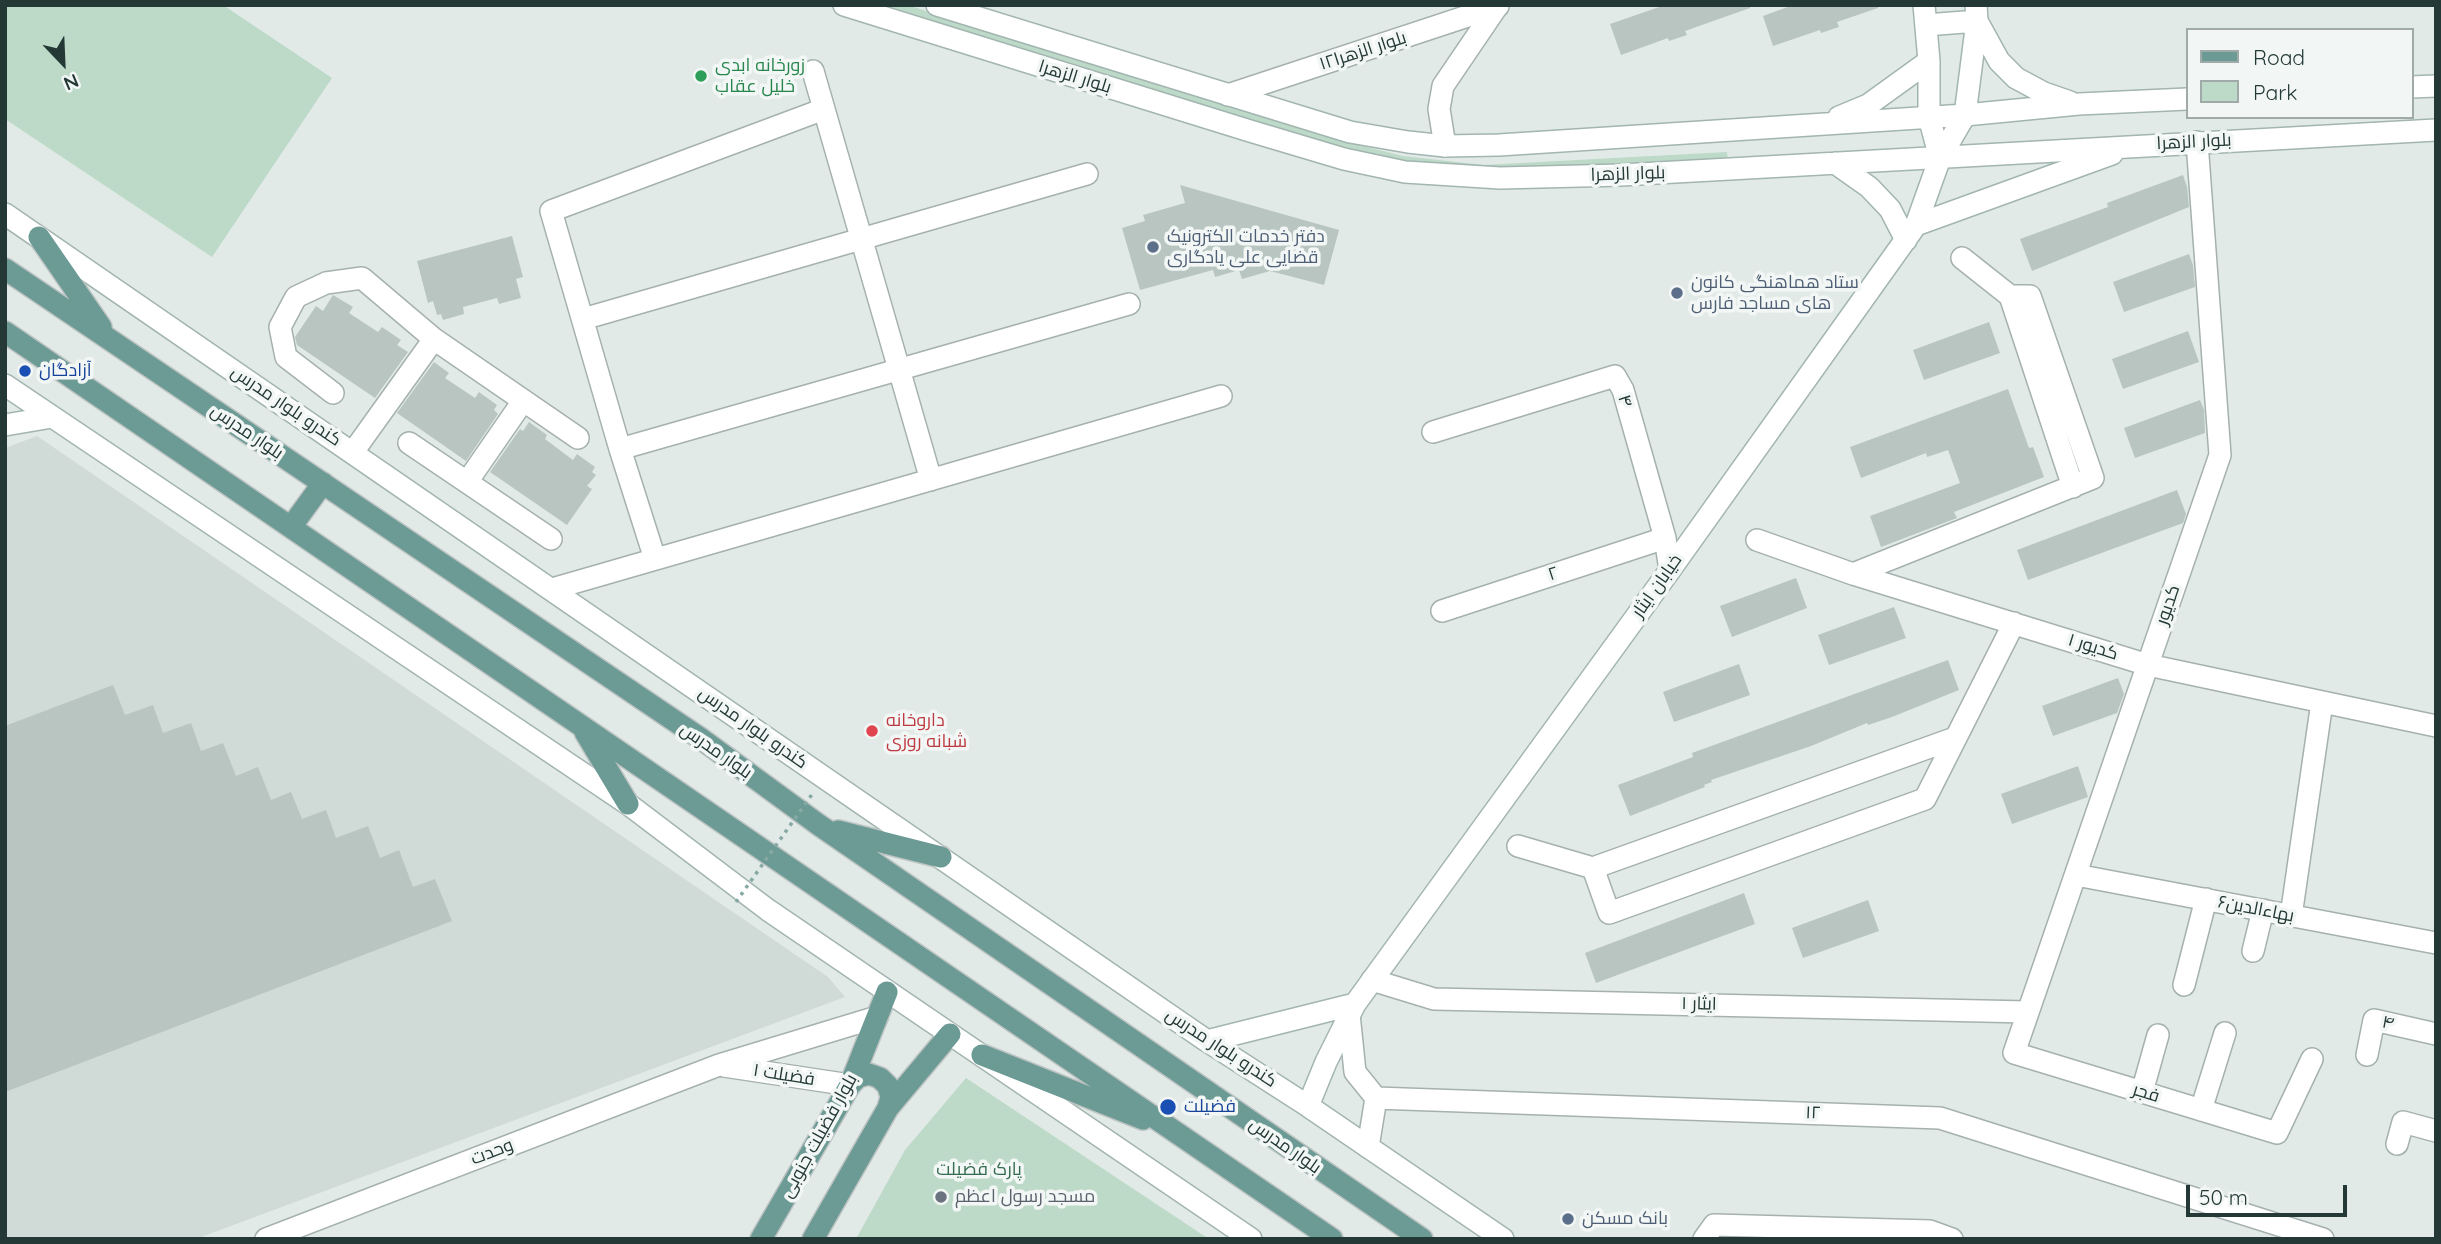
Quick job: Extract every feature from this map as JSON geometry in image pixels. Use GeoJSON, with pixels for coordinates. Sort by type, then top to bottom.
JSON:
{"type":"FeatureCollection","features":[{"type":"Feature","properties":{"kind":"main road"},"geometry":{"type":"LineString","coordinates":[[39,237],[108,338]]}},
{"type":"Feature","properties":{"kind":"main road","name":"بلوار مدرس"},"geometry":{"type":"LineString","coordinates":[[5,269],[700,738],[823,827],[1422,1239]]}},
{"type":"Feature","properties":{"kind":"main road"},"geometry":{"type":"LineString","coordinates":[[5,332],[1332,1239]]}},
{"type":"Feature","properties":{"kind":"main road"},"geometry":{"type":"LineString","coordinates":[[291,527],[323,483]]}},
{"type":"Feature","properties":{"kind":"main road"},"geometry":{"type":"LineString","coordinates":[[583,727],[628,804]]}},
{"type":"Feature","properties":{"kind":"main road"},"geometry":{"type":"LineString","coordinates":[[823,827],[941,857]]}},
{"type":"Feature","properties":{"kind":"main road","name":"بلوار فضیلت جنوبی"},"geometry":{"type":"LineString","coordinates":[[761,1239],[850,1085],[887,992]]}},
{"type":"Feature","properties":{"kind":"main road"},"geometry":{"type":"LineString","coordinates":[[813,1239],[888,1108],[950,1034]]}},
{"type":"Feature","properties":{"kind":"main road"},"geometry":{"type":"LineString","coordinates":[[982,1055],[1177,1133]]}},
{"type":"Feature","properties":{"kind":"main road"},"geometry":{"type":"LineString","coordinates":[[850,1085],[858,1077],[869,1074],[880,1077],[888,1086],[891,1097],[888,1108]]}},
{"type":"Feature","properties":{"kind":"street","name":"بلوار الزهرا"},"geometry":{"type":"LineString","coordinates":[[844,5],[1344,159],[1405,172],[1500,178],[1621,175],[2197,142],[2380,125],[2436,130]]}},
{"type":"Feature","properties":{"kind":"street","name":"بلوار الزهرا"},"geometry":{"type":"LineString","coordinates":[[937,5],[1350,132],[1445,146],[1499,145],[1965,116],[2079,104],[2186,99]]}},
{"type":"Feature","properties":{"kind":"street"},"geometry":{"type":"LineString","coordinates":[[1445,146],[1439,109],[1443,86],[1498,6]]}},
{"type":"Feature","properties":{"kind":"street","name":"بلوار الزهرا۱۲"},"geometry":{"type":"LineString","coordinates":[[1228,95],[1498,6]]}},
{"type":"Feature","properties":{"kind":"street"},"geometry":{"type":"LineString","coordinates":[[1940,158],[1929,117],[1925,15],[1976,13]]}},
{"type":"Feature","properties":{"kind":"street"},"geometry":{"type":"LineString","coordinates":[[1976,13],[1999,61],[2016,78],[2044,93],[2079,104]]}},
{"type":"Feature","properties":{"kind":"street"},"geometry":{"type":"LineString","coordinates":[[1965,116],[1976,13]]}},
{"type":"Feature","properties":{"kind":"street"},"geometry":{"type":"LineString","coordinates":[[1822,124],[1868,105],[1928,61]]}},
{"type":"Feature","properties":{"kind":"street"},"geometry":{"type":"LineString","coordinates":[[813,71],[931,480]]}},
{"type":"Feature","properties":{"kind":"street"},"geometry":{"type":"LineString","coordinates":[[2413,87],[2436,86]]}},
{"type":"Feature","properties":{"kind":"street"},"geometry":{"type":"LineString","coordinates":[[655,559],[551,211],[824,109]]}},
{"type":"Feature","properties":{"kind":"street","name":"خیابان ایثار"},"geometry":{"type":"LineString","coordinates":[[1308,1106],[1352,1009],[1372,980],[1911,232],[1940,158],[1965,116]]}},
{"type":"Feature","properties":{"kind":"street","name":"کدیور"},"geometry":{"type":"LineString","coordinates":[[2014,1053],[2220,455],[2197,142]]}},
{"type":"Feature","properties":{"kind":"street"},"geometry":{"type":"LineString","coordinates":[[1835,163],[1870,187],[1911,232],[2136,146]]}},
{"type":"Feature","properties":{"kind":"street"},"geometry":{"type":"LineString","coordinates":[[583,319],[1087,174]]}},
{"type":"Feature","properties":{"kind":"street","name":"کندرو بلوار مدرس"},"geometry":{"type":"LineString","coordinates":[[5,214],[1207,1041],[1308,1106],[1503,1239]]}},
{"type":"Feature","properties":{"kind":"street"},"geometry":{"type":"LineString","coordinates":[[1853,573],[2073,487],[2010,296],[1962,258]]}},
{"type":"Feature","properties":{"kind":"street"},"geometry":{"type":"LineString","coordinates":[[333,393],[286,357],[280,327],[296,297],[326,283],[362,278],[434,339],[578,438]]}},
{"type":"Feature","properties":{"kind":"street"},"geometry":{"type":"LineString","coordinates":[[620,449],[1129,304]]}},
{"type":"Feature","properties":{"kind":"street"},"geometry":{"type":"LineString","coordinates":[[353,452],[434,339]]}},
{"type":"Feature","properties":{"kind":"street","name":"۴"},"geometry":{"type":"LineString","coordinates":[[1433,432],[1615,376],[1623,390],[1665,538],[1670,570]]}},
{"type":"Feature","properties":{"kind":"street"},"geometry":{"type":"LineString","coordinates":[[5,385],[628,804],[768,910],[1251,1239]]}},
{"type":"Feature","properties":{"kind":"street"},"geometry":{"type":"LineString","coordinates":[[552,589],[1221,396]]}},
{"type":"Feature","properties":{"kind":"street"},"geometry":{"type":"LineString","coordinates":[[467,482],[523,401]]}},
{"type":"Feature","properties":{"kind":"street"},"geometry":{"type":"LineString","coordinates":[[5,425],[52,417]]}},
{"type":"Feature","properties":{"kind":"street"},"geometry":{"type":"LineString","coordinates":[[410,443],[551,539]]}},
{"type":"Feature","properties":{"kind":"street","name":"۲"},"geometry":{"type":"LineString","coordinates":[[1442,611],[1665,538]]}},
{"type":"Feature","properties":{"kind":"street","name":"کدیور ۱"},"geometry":{"type":"LineString","coordinates":[[1757,540],[1853,573],[2148,665],[2436,726]]}},
{"type":"Feature","properties":{"kind":"street"},"geometry":{"type":"LineString","coordinates":[[1593,869],[1609,913],[1924,799],[2014,623]]}},
{"type":"Feature","properties":{"kind":"street"},"geometry":{"type":"LineString","coordinates":[[2291,916],[2322,702]]}},
{"type":"Feature","properties":{"kind":"street"},"geometry":{"type":"LineString","coordinates":[[1518,846],[1593,869],[1955,738]]}},
{"type":"Feature","properties":{"kind":"street","name":"۶بهاءالدين"},"geometry":{"type":"LineString","coordinates":[[2076,875],[2436,943]]}},
{"type":"Feature","properties":{"kind":"street"},"geometry":{"type":"LineString","coordinates":[[2184,985],[2206,899]]}},
{"type":"Feature","properties":{"kind":"street"},"geometry":{"type":"LineString","coordinates":[[2253,951],[2263,910]]}},
{"type":"Feature","properties":{"kind":"street","name":"ایثار ۱"},"geometry":{"type":"LineString","coordinates":[[1372,980],[1434,999],[2028,1012]]}},
{"type":"Feature","properties":{"kind":"street"},"geometry":{"type":"LineString","coordinates":[[1207,1041],[1352,1009],[1355,1072],[1376,1098],[1368,1147]]}},
{"type":"Feature","properties":{"kind":"street","name":"وحدت"},"geometry":{"type":"LineString","coordinates":[[266,1239],[719,1065],[877,1017]]}},
{"type":"Feature","properties":{"kind":"street","name":"۴"},"geometry":{"type":"LineString","coordinates":[[2367,1055],[2374,1020],[2436,1034]]}},
{"type":"Feature","properties":{"kind":"street"},"geometry":{"type":"LineString","coordinates":[[2201,1110],[2225,1032]]}},
{"type":"Feature","properties":{"kind":"street"},"geometry":{"type":"LineString","coordinates":[[2142,1092],[2158,1035]]}},
{"type":"Feature","properties":{"kind":"street","name":"فجر"},"geometry":{"type":"LineString","coordinates":[[2014,1053],[2277,1133],[2312,1059]]}},
{"type":"Feature","properties":{"kind":"street","name":"فضیلت ۱"},"geometry":{"type":"LineString","coordinates":[[719,1065],[850,1085]]}},
{"type":"Feature","properties":{"kind":"street","name":"۱۲"},"geometry":{"type":"LineString","coordinates":[[1376,1098],[1940,1118],[2323,1239]]}},
{"type":"Feature","properties":{"kind":"street"},"geometry":{"type":"LineString","coordinates":[[2397,1144],[2403,1122],[2436,1132]]}},
{"type":"Feature","properties":{"kind":"street"},"geometry":{"type":"LineString","coordinates":[[1704,1239],[1714,1225],[1930,1231],[1952,1239]]}},
{"type":"Feature","properties":{"kind":"path"},"geometry":{"type":"LineString","coordinates":[[736,902],[813,793]]}},
{"type":"Feature","properties":{"kind":"shaded area"},"geometry":{"type":"Polygon","coordinates":[[[37,436],[828,977],[845,997],[196,1239],[5,1239],[5,448],[37,436]]]}},
{"type":"Feature","properties":{"kind":"green space"},"geometry":{"type":"Polygon","coordinates":[[[5,5],[223,5],[332,78],[212,257],[5,119],[5,5]]]}},
{"type":"Feature","properties":{"kind":"green space"},"geometry":{"type":"Polygon","coordinates":[[[864,5],[907,5],[1240,106],[1339,140],[1403,156],[1483,165],[1727,152],[1728,160],[1487,172],[1416,167],[1283,134],[864,5]]]}},
{"type":"Feature","properties":{"kind":"green space","name":"پارک فضیلت"},"geometry":{"type":"Polygon","coordinates":[[[966,1078],[1209,1239],[856,1239],[905,1150],[966,1078]]]}},
{"type":"Feature","properties":{"kind":"building"},"geometry":{"type":"Polygon","coordinates":[[[1665,5],[1750,5],[1750,8],[1685,31],[1687,35],[1669,41],[1668,38],[1621,55],[1610,24],[1665,5]]]}},
{"type":"Feature","properties":{"kind":"building"},"geometry":{"type":"Polygon","coordinates":[[[1793,5],[1878,5],[1878,8],[1837,22],[1839,27],[1821,33],[1820,30],[1773,46],[1763,16],[1793,5]]]}},
{"type":"Feature","properties":{"kind":"building"},"geometry":{"type":"Polygon","coordinates":[[[2183,175],[2189,207],[2032,271],[2020,239],[2108,207],[2107,203],[2183,175]]]}},
{"type":"Feature","properties":{"kind":"building"},"geometry":{"type":"Polygon","coordinates":[[[1180,185],[1339,230],[1324,285],[1270,271],[1242,279],[1239,270],[1215,277],[1213,270],[1140,290],[1122,228],[1145,221],[1143,215],[1185,203],[1180,185]]]}},
{"type":"Feature","properties":{"kind":"building"},"geometry":{"type":"Polygon","coordinates":[[[512,236],[523,277],[516,279],[521,298],[499,304],[497,298],[463,307],[464,314],[443,320],[441,314],[437,315],[433,301],[428,303],[417,261],[512,236]]]}},
{"type":"Feature","properties":{"kind":"building"},"geometry":{"type":"Polygon","coordinates":[[[2189,254],[2195,287],[2124,312],[2113,282],[2189,254]]]}},
{"type":"Feature","properties":{"kind":"building"},"geometry":{"type":"Polygon","coordinates":[[[333,295],[353,307],[349,313],[378,332],[382,327],[401,340],[397,345],[408,352],[375,398],[297,345],[295,337],[316,306],[323,311],[333,295]]]}},
{"type":"Feature","properties":{"kind":"building"},"geometry":{"type":"Polygon","coordinates":[[[1989,322],[2000,353],[1924,380],[1913,350],[1989,322]]]}},
{"type":"Feature","properties":{"kind":"building"},"geometry":{"type":"Polygon","coordinates":[[[2188,331],[2199,362],[2123,389],[2112,359],[2188,331]]]}},
{"type":"Feature","properties":{"kind":"building"},"geometry":{"type":"Polygon","coordinates":[[[434,362],[449,373],[445,378],[475,398],[479,392],[497,405],[494,410],[498,414],[466,461],[397,413],[434,362]]]}},
{"type":"Feature","properties":{"kind":"building"},"geometry":{"type":"Polygon","coordinates":[[[2008,389],[2029,448],[2033,447],[2044,477],[1954,512],[1957,518],[1881,547],[1870,516],[1960,483],[1948,450],[1927,457],[1926,453],[1861,478],[1850,447],[2008,389]]]}},
{"type":"Feature","properties":{"kind":"building"},"geometry":{"type":"Polygon","coordinates":[[[2200,400],[2204,410],[2205,433],[2135,458],[2124,428],[2200,400]]]}},
{"type":"Feature","properties":{"kind":"building"},"geometry":{"type":"Polygon","coordinates":[[[529,422],[547,435],[545,439],[573,460],[577,454],[595,467],[592,472],[596,475],[587,486],[592,489],[567,525],[490,472],[520,429],[523,431],[529,422]]]}},
{"type":"Feature","properties":{"kind":"building"},"geometry":{"type":"Polygon","coordinates":[[[2177,490],[2186,514],[2183,523],[2028,580],[2017,550],[2177,490]]]}},
{"type":"Feature","properties":{"kind":"building"},"geometry":{"type":"Polygon","coordinates":[[[1796,578],[1807,608],[1732,637],[1720,606],[1796,578]]]}},
{"type":"Feature","properties":{"kind":"building"},"geometry":{"type":"Polygon","coordinates":[[[1894,607],[1906,638],[1829,665],[1818,635],[1894,607]]]}},
{"type":"Feature","properties":{"kind":"building"},"geometry":{"type":"Polygon","coordinates":[[[1948,660],[1959,690],[1892,717],[1868,725],[1867,723],[1811,746],[1711,780],[1705,787],[1630,816],[1618,785],[1693,757],[1692,753],[1948,660]]]}},
{"type":"Feature","properties":{"kind":"building"},"geometry":{"type":"Polygon","coordinates":[[[1739,664],[1750,695],[1674,722],[1663,692],[1739,664]]]}},
{"type":"Feature","properties":{"kind":"building"},"geometry":{"type":"Polygon","coordinates":[[[2118,678],[2124,694],[2117,713],[2053,736],[2042,706],[2118,678]]]}},
{"type":"Feature","properties":{"kind":"building"},"geometry":{"type":"Polygon","coordinates":[[[113,685],[125,715],[153,705],[163,733],[191,723],[201,751],[223,743],[236,776],[258,767],[271,800],[291,792],[302,819],[326,810],[336,838],[368,826],[380,858],[399,850],[413,887],[435,879],[452,921],[5,1092],[5,726],[113,685]]]}},
{"type":"Feature","properties":{"kind":"building"},"geometry":{"type":"Polygon","coordinates":[[[2078,766],[2088,797],[2012,824],[2001,794],[2078,766]]]}},
{"type":"Feature","properties":{"kind":"building"},"geometry":{"type":"Polygon","coordinates":[[[1744,893],[1755,924],[1596,983],[1585,953],[1744,893]]]}},
{"type":"Feature","properties":{"kind":"building"},"geometry":{"type":"Polygon","coordinates":[[[1868,900],[1879,931],[1803,958],[1792,928],[1868,900]]]}},
{"type":"Feature","properties":{"kind":"place","name":"زورخانه ابدی خلیل عقاب"},"geometry":{"type":"Point","coordinates":[701,76]}},
{"type":"Feature","properties":{"kind":"place","name":"دفتر خدمات الکترونیک قضایی علی یادگاری"},"geometry":{"type":"Point","coordinates":[1153,247]}},
{"type":"Feature","properties":{"kind":"place","name":"ستاد هماهنگی کانون های مساجد فارس"},"geometry":{"type":"Point","coordinates":[1677,293]}},
{"type":"Feature","properties":{"kind":"place","name":"آزادگان"},"geometry":{"type":"Point","coordinates":[25,371]}},
{"type":"Feature","properties":{"kind":"place","name":"داروخانه شبانه روزی"},"geometry":{"type":"Point","coordinates":[872,731]}},
{"type":"Feature","properties":{"kind":"place","name":"فضیلت"},"geometry":{"type":"Point","coordinates":[1168,1107]}},
{"type":"Feature","properties":{"kind":"place","name":"مسجد رسول اعظم"},"geometry":{"type":"Point","coordinates":[941,1197]}},
{"type":"Feature","properties":{"kind":"place","name":"بانک مسکن"},"geometry":{"type":"Point","coordinates":[1568,1219]}}]}
